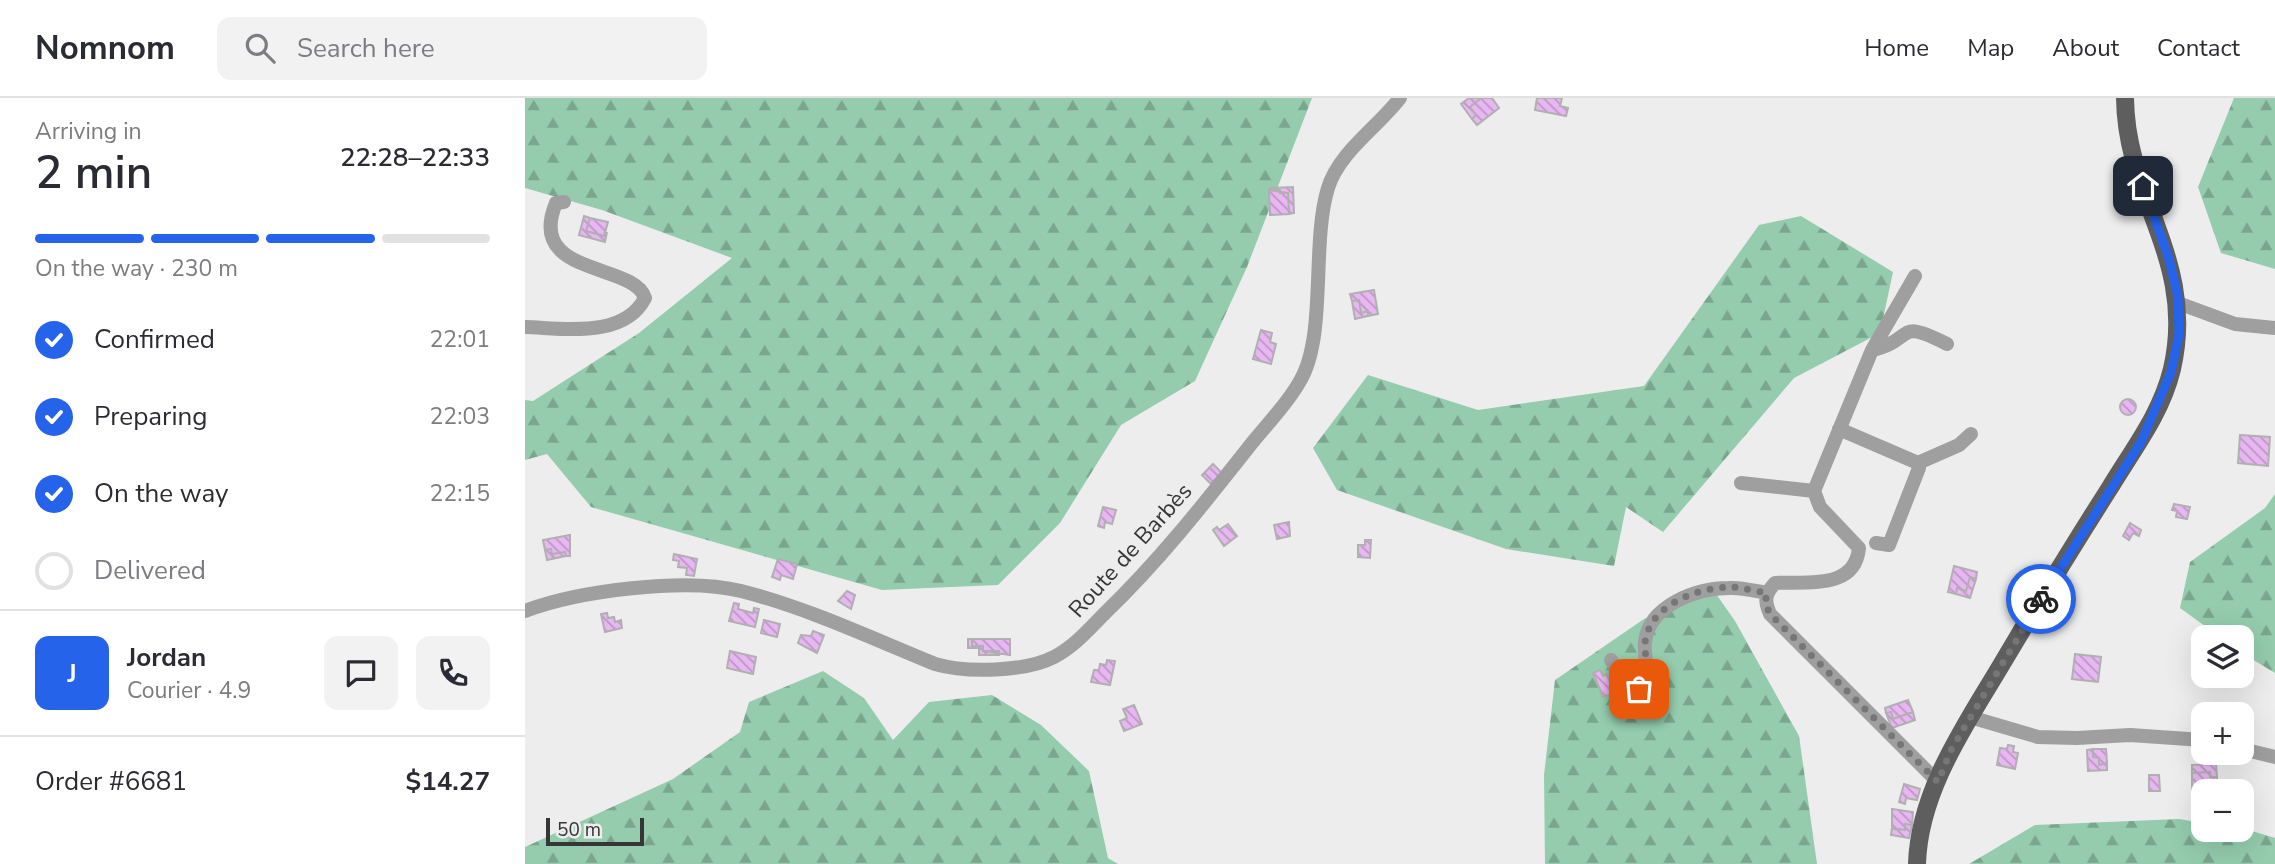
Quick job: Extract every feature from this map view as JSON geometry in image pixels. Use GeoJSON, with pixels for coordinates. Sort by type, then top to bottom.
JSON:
{"type":"FeatureCollection","features":[{"type":"Feature","properties":{"kind":"main road"},"geometry":{"type":"LineString","coordinates":[[1917,864],[1926,811],[1970,718],[2153,418],[2171,372],[2179,334],[2178,303],[2169,259],[2136,169],[2125,129],[2125,98]]}},
{"type":"Feature","properties":{"kind":"street","name":"Route de Barbès"},"geometry":{"type":"LineString","coordinates":[[525,611],[542,604],[623,590],[710,587],[738,590],[799,608],[958,671],[976,672],[1052,658],[1078,640],[1128,591],[1185,526],[1301,380],[1311,343],[1320,225],[1328,187],[1340,163],[1400,98]]}},
{"type":"Feature","properties":{"kind":"street"},"geometry":{"type":"LineString","coordinates":[[525,327],[604,326],[624,319],[640,308],[645,298],[643,289],[633,282],[566,264],[547,251],[541,235],[543,218],[557,203],[564,202]]}},
{"type":"Feature","properties":{"kind":"street"},"geometry":{"type":"LineString","coordinates":[[1915,276],[1872,350],[1814,491],[1820,507],[1859,548],[1858,559],[1852,571],[1842,579],[1775,583],[1767,593],[1765,603],[1770,614],[1938,782]]}},
{"type":"Feature","properties":{"kind":"street"},"geometry":{"type":"LineString","coordinates":[[2178,303],[2235,324],[2275,328]]}},
{"type":"Feature","properties":{"kind":"street"},"geometry":{"type":"LineString","coordinates":[[1872,350],[1890,346],[1906,330],[1914,329],[1947,344]]}},
{"type":"Feature","properties":{"kind":"street"},"geometry":{"type":"LineString","coordinates":[[1839,429],[1918,463],[1959,445],[1971,434]]}},
{"type":"Feature","properties":{"kind":"street"},"geometry":{"type":"LineString","coordinates":[[1876,543],[1889,545],[1919,468],[1918,463]]}},
{"type":"Feature","properties":{"kind":"street"},"geometry":{"type":"LineString","coordinates":[[1741,483],[1814,491]]}},
{"type":"Feature","properties":{"kind":"street"},"geometry":{"type":"LineString","coordinates":[[1611,660],[1631,689],[1639,689],[1647,677],[1645,640],[1655,619],[1676,600],[1731,587],[1767,593]]}},
{"type":"Feature","properties":{"kind":"street"},"geometry":{"type":"LineString","coordinates":[[1970,718],[2038,737],[2130,735],[2191,739]]}},
{"type":"Feature","properties":{"kind":"street"},"geometry":{"type":"LineString","coordinates":[[2254,752],[2275,757]]}},
{"type":"Feature","properties":{"kind":"green space"},"geometry":{"type":"Polygon","coordinates":[[[525,98],[1312,98],[1247,267],[1195,381],[1121,425],[1060,523],[998,585],[882,590],[591,507],[547,454],[525,460],[525,400],[533,401],[639,333],[732,258],[602,210],[525,188],[525,98]]]}},
{"type":"Feature","properties":{"kind":"green space"},"geometry":{"type":"Polygon","coordinates":[[[2234,98],[2275,98],[2275,269],[2221,253],[2198,187],[2234,98]]]}},
{"type":"Feature","properties":{"kind":"green space"},"geometry":{"type":"Polygon","coordinates":[[[1801,216],[1893,272],[1880,333],[1794,378],[1663,532],[1626,507],[1614,566],[1506,549],[1337,490],[1313,448],[1368,375],[1478,410],[1644,386],[1759,225],[1801,216]]]}},
{"type":"Feature","properties":{"kind":"green space"},"geometry":{"type":"Polygon","coordinates":[[[2275,494],[2275,673],[2254,660],[2254,625],[2203,625],[2180,608],[2190,562],[2265,508],[2275,494]]]}},
{"type":"Feature","properties":{"kind":"green space"},"geometry":{"type":"Polygon","coordinates":[[[1714,591],[1735,621],[1799,736],[1817,864],[1545,864],[1544,775],[1555,680],[1644,619],[1714,591]]]}},
{"type":"Feature","properties":{"kind":"green space"},"geometry":{"type":"Polygon","coordinates":[[[823,671],[864,698],[893,740],[929,702],[992,695],[1041,725],[1089,771],[1108,858],[1118,864],[525,864],[525,847],[673,779],[740,732],[749,702],[823,671]]]}},
{"type":"Feature","properties":{"kind":"green space"},"geometry":{"type":"Polygon","coordinates":[[[2179,819],[2191,821],[2191,842],[2254,842],[2254,832],[2275,838],[2275,864],[1969,864],[2035,825],[2179,819]]]}},
{"type":"Feature","properties":{"kind":"building"},"geometry":{"type":"Polygon","coordinates":[[[1469,98],[1481,98],[1470,107],[1476,115],[1472,119],[1461,104],[1469,98]]]}},
{"type":"Feature","properties":{"kind":"building"},"geometry":{"type":"Polygon","coordinates":[[[1481,98],[1492,98],[1499,108],[1477,125],[1472,119],[1476,115],[1470,107],[1481,98]]]}},
{"type":"Feature","properties":{"kind":"building"},"geometry":{"type":"Polygon","coordinates":[[[1537,98],[1562,98],[1560,106],[1568,108],[1566,116],[1535,110],[1537,98]]]}},
{"type":"Feature","properties":{"kind":"building"},"geometry":{"type":"Polygon","coordinates":[[[1293,187],[1294,213],[1289,214],[1288,193],[1269,188],[1293,187]]]}},
{"type":"Feature","properties":{"kind":"building"},"geometry":{"type":"Polygon","coordinates":[[[1269,190],[1288,193],[1289,214],[1270,215],[1269,190]]]}},
{"type":"Feature","properties":{"kind":"building"},"geometry":{"type":"Polygon","coordinates":[[[584,216],[590,218],[586,231],[604,236],[607,232],[605,242],[579,235],[584,216]]]}},
{"type":"Feature","properties":{"kind":"building"},"geometry":{"type":"Polygon","coordinates":[[[590,218],[608,222],[604,236],[586,231],[590,218]]]}},
{"type":"Feature","properties":{"kind":"building"},"geometry":{"type":"Polygon","coordinates":[[[1374,290],[1378,314],[1368,316],[1368,311],[1361,313],[1359,300],[1352,301],[1350,294],[1374,290]]]}},
{"type":"Feature","properties":{"kind":"building"},"geometry":{"type":"Polygon","coordinates":[[[1359,300],[1361,313],[1368,311],[1368,316],[1355,319],[1352,301],[1359,300]]]}},
{"type":"Feature","properties":{"kind":"building"},"geometry":{"type":"Polygon","coordinates":[[[1261,330],[1272,333],[1270,342],[1276,344],[1271,364],[1253,359],[1261,330]]]}},
{"type":"Feature","properties":{"kind":"building"},"geometry":{"type":"Polygon","coordinates":[[[2128,399],[2134,401],[2134,413],[2128,415],[2122,413],[2120,407],[2122,401],[2128,399]]]}},
{"type":"Feature","properties":{"kind":"building"},"geometry":{"type":"Polygon","coordinates":[[[2240,435],[2270,437],[2268,466],[2238,463],[2240,435]]]}},
{"type":"Feature","properties":{"kind":"building"},"geometry":{"type":"Polygon","coordinates":[[[1213,464],[1222,473],[1211,484],[1202,475],[1213,464]]]}},
{"type":"Feature","properties":{"kind":"building"},"geometry":{"type":"Polygon","coordinates":[[[2174,504],[2190,507],[2187,519],[2176,517],[2177,511],[2172,510],[2174,504]]]}},
{"type":"Feature","properties":{"kind":"building"},"geometry":{"type":"Polygon","coordinates":[[[1103,507],[1116,510],[1112,524],[1105,522],[1104,528],[1098,526],[1103,507]]]}},
{"type":"Feature","properties":{"kind":"building"},"geometry":{"type":"Polygon","coordinates":[[[1289,522],[1290,536],[1277,539],[1274,525],[1289,522]]]}},
{"type":"Feature","properties":{"kind":"building"},"geometry":{"type":"Polygon","coordinates":[[[2130,523],[2141,530],[2139,536],[2133,533],[2129,540],[2123,536],[2130,523]]]}},
{"type":"Feature","properties":{"kind":"building"},"geometry":{"type":"Polygon","coordinates":[[[1228,524],[1237,536],[1224,546],[1213,530],[1217,527],[1219,530],[1228,524]]]}},
{"type":"Feature","properties":{"kind":"building"},"geometry":{"type":"Polygon","coordinates":[[[570,535],[570,556],[566,556],[565,552],[552,554],[551,549],[545,550],[543,540],[570,535]]]}},
{"type":"Feature","properties":{"kind":"building"},"geometry":{"type":"Polygon","coordinates":[[[1365,540],[1371,540],[1370,558],[1358,557],[1358,545],[1365,545],[1365,540]]]}},
{"type":"Feature","properties":{"kind":"building"},"geometry":{"type":"Polygon","coordinates":[[[551,549],[552,554],[565,552],[566,556],[547,560],[545,550],[551,549]]]}},
{"type":"Feature","properties":{"kind":"building"},"geometry":{"type":"Polygon","coordinates":[[[674,554],[697,559],[694,576],[686,575],[687,568],[678,567],[679,561],[673,560],[674,554]]]}},
{"type":"Feature","properties":{"kind":"building"},"geometry":{"type":"Polygon","coordinates":[[[778,559],[797,564],[793,579],[781,575],[780,580],[772,577],[778,559]]]}},
{"type":"Feature","properties":{"kind":"building"},"geometry":{"type":"Polygon","coordinates":[[[1954,566],[1977,572],[1976,579],[1970,577],[1966,591],[1957,588],[1956,594],[1948,592],[1954,566]]]}},
{"type":"Feature","properties":{"kind":"building"},"geometry":{"type":"Polygon","coordinates":[[[1970,577],[1976,579],[1970,598],[1956,594],[1957,588],[1966,591],[1970,577]]]}},
{"type":"Feature","properties":{"kind":"building"},"geometry":{"type":"Polygon","coordinates":[[[847,591],[855,595],[851,609],[838,601],[847,591]]]}},
{"type":"Feature","properties":{"kind":"building"},"geometry":{"type":"Polygon","coordinates":[[[734,603],[739,604],[738,609],[753,613],[754,608],[759,609],[755,627],[729,621],[734,603]]]}},
{"type":"Feature","properties":{"kind":"building"},"geometry":{"type":"Polygon","coordinates":[[[607,613],[608,618],[614,617],[615,622],[621,620],[622,628],[605,632],[601,614],[607,613]]]}},
{"type":"Feature","properties":{"kind":"building"},"geometry":{"type":"Polygon","coordinates":[[[764,620],[780,624],[777,637],[761,633],[764,620]]]}},
{"type":"Feature","properties":{"kind":"building"},"geometry":{"type":"Polygon","coordinates":[[[813,631],[824,635],[817,653],[798,643],[801,635],[811,636],[813,631]]]}},
{"type":"Feature","properties":{"kind":"building"},"geometry":{"type":"Polygon","coordinates":[[[968,639],[972,639],[972,646],[983,646],[983,651],[999,651],[999,655],[979,655],[979,648],[968,648],[968,639]]]}},
{"type":"Feature","properties":{"kind":"building"},"geometry":{"type":"Polygon","coordinates":[[[972,639],[1010,639],[1010,655],[983,651],[983,646],[972,646],[972,639]]]}},
{"type":"Feature","properties":{"kind":"building"},"geometry":{"type":"Polygon","coordinates":[[[730,651],[756,657],[753,674],[727,668],[730,651]]]}},
{"type":"Feature","properties":{"kind":"building"},"geometry":{"type":"Polygon","coordinates":[[[2075,654],[2101,657],[2098,682],[2072,679],[2075,654]]]}},
{"type":"Feature","properties":{"kind":"building"},"geometry":{"type":"Polygon","coordinates":[[[1107,660],[1115,661],[1110,685],[1091,682],[1094,670],[1099,670],[1100,664],[1106,665],[1107,660]]]}},
{"type":"Feature","properties":{"kind":"building"},"geometry":{"type":"Polygon","coordinates":[[[1600,670],[1603,676],[1607,674],[1610,682],[1613,680],[1618,692],[1603,697],[1593,673],[1600,670]]]}},
{"type":"Feature","properties":{"kind":"building"},"geometry":{"type":"Polygon","coordinates":[[[1908,700],[1913,712],[1893,719],[1891,712],[1886,713],[1885,708],[1908,700]]]}},
{"type":"Feature","properties":{"kind":"building"},"geometry":{"type":"Polygon","coordinates":[[[1134,705],[1142,724],[1124,731],[1120,721],[1127,718],[1123,709],[1134,705]]]}},
{"type":"Feature","properties":{"kind":"building"},"geometry":{"type":"Polygon","coordinates":[[[1891,712],[1893,719],[1913,712],[1915,720],[1892,728],[1886,713],[1891,712]]]}},
{"type":"Feature","properties":{"kind":"building"},"geometry":{"type":"Polygon","coordinates":[[[2008,745],[2014,746],[2013,752],[2018,753],[2015,769],[1997,765],[2000,748],[2007,749],[2008,745]]]}},
{"type":"Feature","properties":{"kind":"building"},"geometry":{"type":"Polygon","coordinates":[[[2093,749],[2106,749],[2107,763],[2099,765],[2099,758],[2093,757],[2093,749]]]}},
{"type":"Feature","properties":{"kind":"building"},"geometry":{"type":"Polygon","coordinates":[[[2093,749],[2093,757],[2099,758],[2099,765],[2107,763],[2107,770],[2088,771],[2087,750],[2093,749]]]}},
{"type":"Feature","properties":{"kind":"building"},"geometry":{"type":"Polygon","coordinates":[[[2192,765],[2216,765],[2217,777],[2210,777],[2210,772],[2192,773],[2192,765]]]}},
{"type":"Feature","properties":{"kind":"building"},"geometry":{"type":"Polygon","coordinates":[[[2210,772],[2210,777],[2217,779],[2192,779],[2192,773],[2210,772]]]}},
{"type":"Feature","properties":{"kind":"building"},"geometry":{"type":"Polygon","coordinates":[[[2149,775],[2159,775],[2160,791],[2149,791],[2149,775]]]}},
{"type":"Feature","properties":{"kind":"building"},"geometry":{"type":"Polygon","coordinates":[[[1904,784],[1920,789],[1917,800],[1906,798],[1905,804],[1899,802],[1904,784]]]}},
{"type":"Feature","properties":{"kind":"building"},"geometry":{"type":"Polygon","coordinates":[[[1892,809],[1913,812],[1912,825],[1905,824],[1905,830],[1892,828],[1892,809]]]}},
{"type":"Feature","properties":{"kind":"building"},"geometry":{"type":"Polygon","coordinates":[[[1905,824],[1912,825],[1909,838],[1891,835],[1892,828],[1905,830],[1905,824]]]}},
{"type":"Feature","properties":{"kind":"way so far"},"geometry":{"type":"LineString","coordinates":[[1639,689],[1647,677],[1645,640],[1655,619],[1676,600],[1696,593],[1731,587],[1767,593],[1765,603],[1770,614],[1938,782],[1951,750],[2041,599]]}},
{"type":"Feature","properties":{"kind":"route"},"geometry":{"type":"LineString","coordinates":[[2041,599],[2113,482],[2141,442],[2159,406],[2171,372],[2179,334],[2178,297],[2169,259],[2143,186]]}}]}
